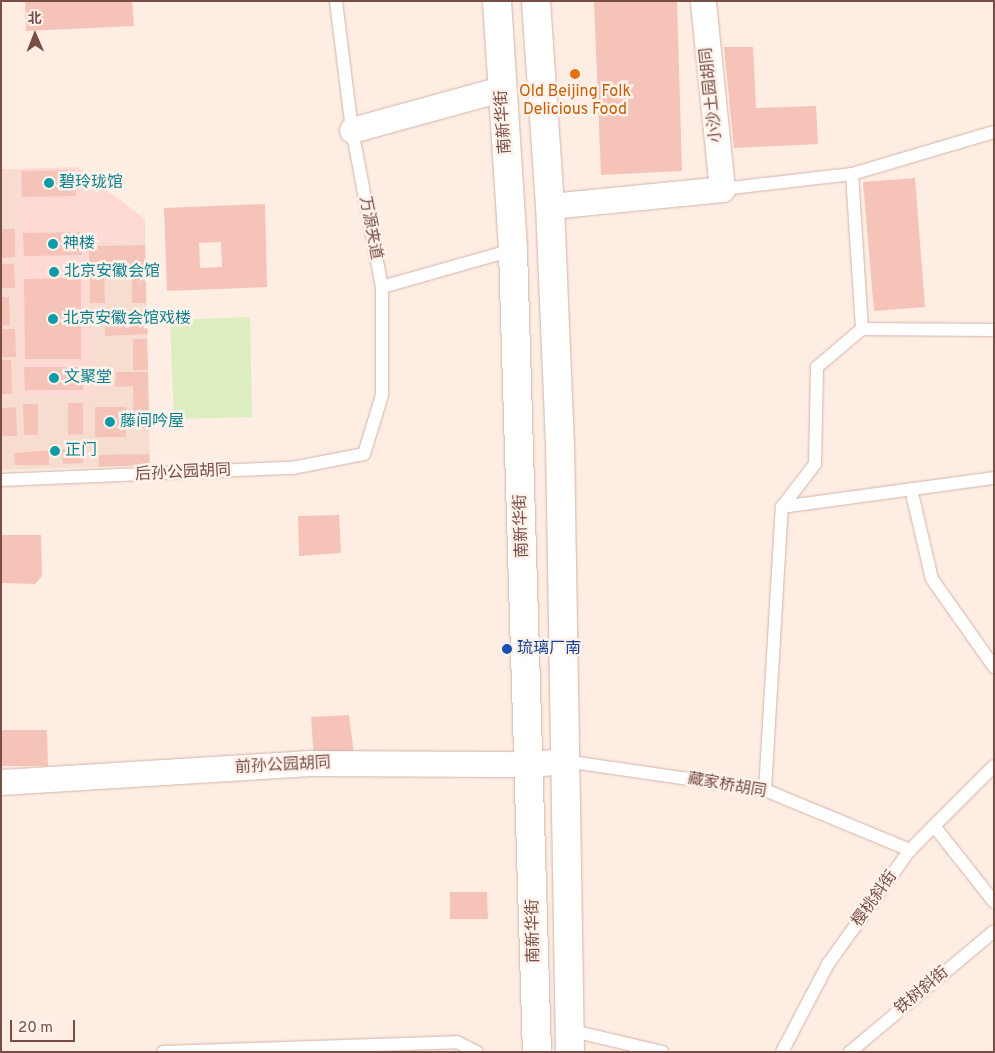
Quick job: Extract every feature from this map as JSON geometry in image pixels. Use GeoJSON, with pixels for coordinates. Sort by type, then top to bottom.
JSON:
{"type":"FeatureCollection","features":[{"type":"Feature","properties":{"kind":"main road","name":"南新华街"},"geometry":{"type":"LineString","coordinates":[[497,1],[501,89],[513,250],[530,764],[536,1052]]}},
{"type":"Feature","properties":{"kind":"main road","name":"南新华街"},"geometry":{"type":"LineString","coordinates":[[536,1],[550,206],[560,443],[569,1041]]}},
{"type":"Feature","properties":{"kind":"street","name":"小沙土园胡同"},"geometry":{"type":"LineString","coordinates":[[703,1],[722,189]]}},
{"type":"Feature","properties":{"kind":"street"},"geometry":{"type":"LineString","coordinates":[[352,130],[501,89]]}},
{"type":"Feature","properties":{"kind":"street"},"geometry":{"type":"LineString","coordinates":[[550,206],[722,189]]}},
{"type":"Feature","properties":{"kind":"street","name":"前孙公园胡同"},"geometry":{"type":"LineString","coordinates":[[1,782],[310,763],[530,764],[565,761]]}},
{"type":"Feature","properties":{"kind":"lane","name":"万源夹道"},"geometry":{"type":"LineString","coordinates":[[336,1],[352,130],[382,287],[382,395],[364,454]]}},
{"type":"Feature","properties":{"kind":"lane"},"geometry":{"type":"LineString","coordinates":[[722,189],[852,174],[994,132]]}},
{"type":"Feature","properties":{"kind":"lane"},"geometry":{"type":"LineString","coordinates":[[852,174],[862,329]]}},
{"type":"Feature","properties":{"kind":"lane"},"geometry":{"type":"LineString","coordinates":[[382,287],[513,250]]}},
{"type":"Feature","properties":{"kind":"lane"},"geometry":{"type":"LineString","coordinates":[[765,790],[782,507],[815,464],[817,367],[862,329],[994,330]]}},
{"type":"Feature","properties":{"kind":"lane","name":"后孙公园胡同"},"geometry":{"type":"LineString","coordinates":[[1,480],[292,468],[364,454]]}},
{"type":"Feature","properties":{"kind":"lane"},"geometry":{"type":"LineString","coordinates":[[782,507],[994,478]]}},
{"type":"Feature","properties":{"kind":"lane"},"geometry":{"type":"LineString","coordinates":[[910,489],[932,580],[994,667]]}},
{"type":"Feature","properties":{"kind":"lane","name":"藏家桥胡同"},"geometry":{"type":"LineString","coordinates":[[565,761],[765,790],[910,850]]}},
{"type":"Feature","properties":{"kind":"lane","name":"樱桃斜街"},"geometry":{"type":"LineString","coordinates":[[782,1052],[828,964],[910,850],[994,766]]}},
{"type":"Feature","properties":{"kind":"lane"},"geometry":{"type":"LineString","coordinates":[[934,826],[994,902]]}},
{"type":"Feature","properties":{"kind":"lane","name":"铁树斜街"},"geometry":{"type":"LineString","coordinates":[[850,1052],[994,931]]}},
{"type":"Feature","properties":{"kind":"lane"},"geometry":{"type":"LineString","coordinates":[[569,1041],[662,1052]]}},
{"type":"Feature","properties":{"kind":"lane"},"geometry":{"type":"LineString","coordinates":[[163,1052],[358,1048],[457,1042],[477,1052]]}},
{"type":"Feature","properties":{"kind":"shaded area","name":"北京安徽会馆"},"geometry":{"type":"Polygon","coordinates":[[[77,167],[145,219],[145,241],[88,242],[91,395],[20,397],[18,169],[77,167]]]}},
{"type":"Feature","properties":{"kind":"shaded area"},"geometry":{"type":"Polygon","coordinates":[[[1,169],[18,169],[21,397],[88,242],[145,241],[150,465],[1,470],[1,169]]]}},
{"type":"Feature","properties":{"kind":"green space"},"geometry":{"type":"Polygon","coordinates":[[[250,317],[252,417],[174,419],[170,320],[250,317]]]}},
{"type":"Feature","properties":{"kind":"building"},"geometry":{"type":"Polygon","coordinates":[[[25,1],[132,1],[134,26],[26,31],[25,1]]]}},
{"type":"Feature","properties":{"kind":"building"},"geometry":{"type":"Polygon","coordinates":[[[594,1],[677,1],[682,171],[601,175],[594,1]]]}},
{"type":"Feature","properties":{"kind":"building"},"geometry":{"type":"Polygon","coordinates":[[[724,47],[753,47],[756,108],[816,106],[818,144],[734,148],[724,47]]]}},
{"type":"Feature","properties":{"kind":"building","name":"碧玲珑馆"},"geometry":{"type":"Polygon","coordinates":[[[75,170],[76,196],[22,197],[21,171],[75,170]]]}},
{"type":"Feature","properties":{"kind":"building"},"geometry":{"type":"Polygon","coordinates":[[[915,178],[925,307],[874,311],[863,182],[915,178]]]}},
{"type":"Feature","properties":{"kind":"building"},"geometry":{"type":"Polygon","coordinates":[[[265,204],[267,287],[167,291],[164,208],[265,204]],[[221,242],[199,243],[200,268],[222,267],[221,242]]]}},
{"type":"Feature","properties":{"kind":"building"},"geometry":{"type":"Polygon","coordinates":[[[1,229],[15,229],[15,257],[1,258],[1,229]]]}},
{"type":"Feature","properties":{"kind":"building","name":"神楼"},"geometry":{"type":"Polygon","coordinates":[[[82,232],[82,255],[24,256],[23,233],[82,232]]]}},
{"type":"Feature","properties":{"kind":"building"},"geometry":{"type":"Polygon","coordinates":[[[145,245],[146,267],[89,268],[89,246],[145,245]]]}},
{"type":"Feature","properties":{"kind":"building"},"geometry":{"type":"Polygon","coordinates":[[[1,264],[14,264],[15,288],[1,288],[1,264]]]}},
{"type":"Feature","properties":{"kind":"building"},"geometry":{"type":"Polygon","coordinates":[[[132,271],[146,271],[146,303],[132,303],[132,271]]]}},
{"type":"Feature","properties":{"kind":"building"},"geometry":{"type":"Polygon","coordinates":[[[90,272],[104,272],[105,303],[90,303],[90,272]]]}},
{"type":"Feature","properties":{"kind":"building","name":"北京安徽会馆戏楼"},"geometry":{"type":"Polygon","coordinates":[[[81,278],[81,359],[25,359],[24,279],[81,278]]]}},
{"type":"Feature","properties":{"kind":"building"},"geometry":{"type":"Polygon","coordinates":[[[1,297],[9,297],[10,325],[1,326],[1,297]]]}},
{"type":"Feature","properties":{"kind":"building"},"geometry":{"type":"Polygon","coordinates":[[[147,312],[148,334],[105,336],[105,314],[147,312]]]}},
{"type":"Feature","properties":{"kind":"building"},"geometry":{"type":"Polygon","coordinates":[[[1,329],[15,329],[16,357],[1,357],[1,329]]]}},
{"type":"Feature","properties":{"kind":"building"},"geometry":{"type":"Polygon","coordinates":[[[133,339],[147,339],[148,370],[133,370],[133,339]]]}},
{"type":"Feature","properties":{"kind":"building"},"geometry":{"type":"Polygon","coordinates":[[[1,360],[11,360],[12,394],[1,394],[1,360]]]}},
{"type":"Feature","properties":{"kind":"building","name":"文聚堂"},"geometry":{"type":"Polygon","coordinates":[[[24,367],[83,367],[83,390],[25,390],[24,367]]]}},
{"type":"Feature","properties":{"kind":"building"},"geometry":{"type":"Polygon","coordinates":[[[116,372],[148,372],[149,428],[134,428],[133,386],[115,387],[116,372]]]}},
{"type":"Feature","properties":{"kind":"building"},"geometry":{"type":"Polygon","coordinates":[[[68,403],[83,403],[83,434],[68,435],[68,403]]]}},
{"type":"Feature","properties":{"kind":"building"},"geometry":{"type":"Polygon","coordinates":[[[23,404],[38,404],[38,435],[24,435],[23,404]]]}},
{"type":"Feature","properties":{"kind":"building"},"geometry":{"type":"Polygon","coordinates":[[[16,407],[17,436],[2,436],[2,408],[16,407]]]}},
{"type":"Feature","properties":{"kind":"building","name":"藤间吟屋"},"geometry":{"type":"Polygon","coordinates":[[[95,407],[126,407],[126,437],[95,437],[95,407]]]}},
{"type":"Feature","properties":{"kind":"building"},"geometry":{"type":"Polygon","coordinates":[[[71,449],[71,452],[83,452],[83,463],[63,464],[62,452],[49,453],[49,465],[15,465],[14,453],[71,449]]]}},
{"type":"Feature","properties":{"kind":"building"},"geometry":{"type":"Polygon","coordinates":[[[149,454],[150,465],[99,467],[99,455],[149,454]]]}},
{"type":"Feature","properties":{"kind":"building"},"geometry":{"type":"Polygon","coordinates":[[[339,515],[341,553],[299,556],[298,516],[339,515]]]}},
{"type":"Feature","properties":{"kind":"building"},"geometry":{"type":"Polygon","coordinates":[[[1,535],[41,535],[42,576],[35,584],[1,583],[1,535]]]}},
{"type":"Feature","properties":{"kind":"building"},"geometry":{"type":"Polygon","coordinates":[[[349,715],[354,755],[314,758],[311,717],[349,715]]]}},
{"type":"Feature","properties":{"kind":"building"},"geometry":{"type":"Polygon","coordinates":[[[1,730],[47,730],[48,766],[1,766],[1,730]]]}},
{"type":"Feature","properties":{"kind":"building"},"geometry":{"type":"Polygon","coordinates":[[[450,892],[487,892],[488,919],[450,919],[450,892]]]}},
{"type":"Feature","properties":{"kind":"place","name":"Old Beijing Folk Delicious Food"},"geometry":{"type":"Point","coordinates":[575,74]}},
{"type":"Feature","properties":{"kind":"place","name":"碧玲珑馆"},"geometry":{"type":"Point","coordinates":[49,183]}},
{"type":"Feature","properties":{"kind":"place","name":"神楼"},"geometry":{"type":"Point","coordinates":[53,244]}},
{"type":"Feature","properties":{"kind":"place","name":"北京安徽会馆"},"geometry":{"type":"Point","coordinates":[54,272]}},
{"type":"Feature","properties":{"kind":"place","name":"北京安徽会馆戏楼"},"geometry":{"type":"Point","coordinates":[53,319]}},
{"type":"Feature","properties":{"kind":"place","name":"文聚堂"},"geometry":{"type":"Point","coordinates":[54,378]}},
{"type":"Feature","properties":{"kind":"place","name":"藤间吟屋"},"geometry":{"type":"Point","coordinates":[110,422]}},
{"type":"Feature","properties":{"kind":"place","name":"正门"},"geometry":{"type":"Point","coordinates":[55,451]}},
{"type":"Feature","properties":{"kind":"place","name":"琉璃厂南"},"geometry":{"type":"Point","coordinates":[507,649]}}]}
